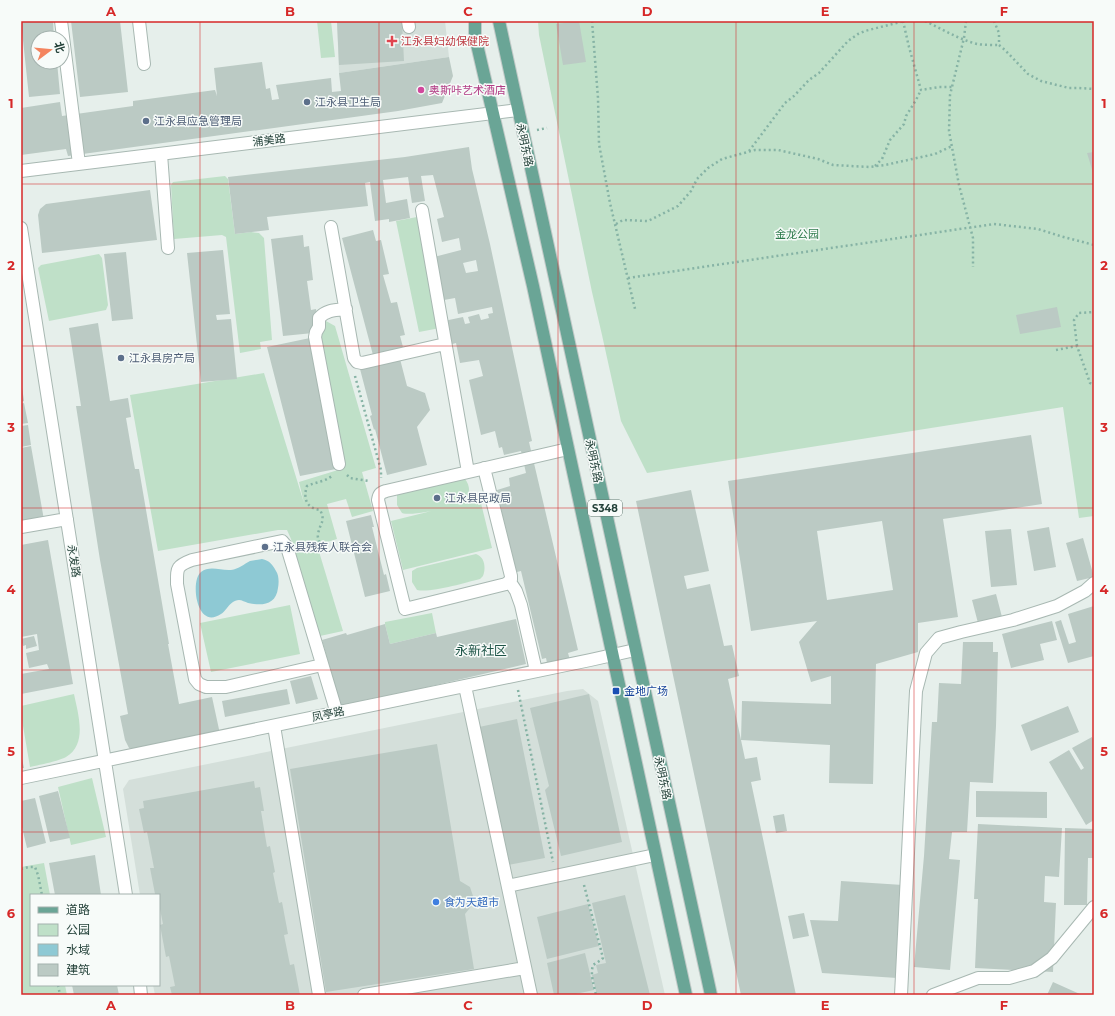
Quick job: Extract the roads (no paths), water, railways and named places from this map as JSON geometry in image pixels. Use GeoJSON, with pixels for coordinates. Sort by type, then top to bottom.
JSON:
{"type":"FeatureCollection","features":[{"type":"Feature","properties":{"kind":"main road","name":"永明东路"},"geometry":{"type":"LineString","coordinates":[[475,21],[476,36],[533,286],[686,995]]}},
{"type":"Feature","properties":{"kind":"main road","name":"永明东路"},"geometry":{"type":"LineString","coordinates":[[499,21],[711,995]]}},
{"type":"Feature","properties":{"kind":"street"},"geometry":{"type":"LineString","coordinates":[[61,21],[79,164]]}},
{"type":"Feature","properties":{"kind":"street"},"geometry":{"type":"LineString","coordinates":[[139,21],[144,64]]}},
{"type":"Feature","properties":{"kind":"street","name":"浦美路"},"geometry":{"type":"LineString","coordinates":[[21,171],[518,110]]}},
{"type":"Feature","properties":{"kind":"street"},"geometry":{"type":"LineString","coordinates":[[161,154],[168,248]]}},
{"type":"Feature","properties":{"kind":"street"},"geometry":{"type":"LineString","coordinates":[[422,210],[468,472]]}},
{"type":"Feature","properties":{"kind":"street"},"geometry":{"type":"LineString","coordinates":[[331,227],[354,358],[357,362],[362,364],[445,344]]}},
{"type":"Feature","properties":{"kind":"street","name":"永发路"},"geometry":{"type":"LineString","coordinates":[[21,228],[126,894]]}},
{"type":"Feature","properties":{"kind":"street"},"geometry":{"type":"LineString","coordinates":[[339,464],[315,337],[319,326],[319,318],[322,314],[346,309]]}},
{"type":"Feature","properties":{"kind":"street"},"geometry":{"type":"LineString","coordinates":[[510,582],[405,609],[378,500],[378,494],[380,492],[568,449]]}},
{"type":"Feature","properties":{"kind":"street"},"geometry":{"type":"LineString","coordinates":[[484,468],[511,576],[510,582],[516,591],[521,605],[536,672]]}},
{"type":"Feature","properties":{"kind":"street"},"geometry":{"type":"LineString","coordinates":[[21,526],[67,519]]}},
{"type":"Feature","properties":{"kind":"street"},"geometry":{"type":"LineString","coordinates":[[322,665],[226,687],[206,688],[199,684],[195,678],[177,584],[177,571],[181,564],[192,560],[282,541],[287,547],[322,665],[336,713]]}},
{"type":"Feature","properties":{"kind":"street"},"geometry":{"type":"LineString","coordinates":[[901,995],[916,691],[926,653],[939,638],[1013,620],[1057,606],[1085,591],[1094,583]]}},
{"type":"Feature","properties":{"kind":"street","name":"凤亭路"},"geometry":{"type":"LineString","coordinates":[[21,778],[613,656],[635,650]]}},
{"type":"Feature","properties":{"kind":"street"},"geometry":{"type":"LineString","coordinates":[[465,686],[531,995]]}},
{"type":"Feature","properties":{"kind":"street"},"geometry":{"type":"LineString","coordinates":[[274,726],[319,995]]}},
{"type":"Feature","properties":{"kind":"street"},"geometry":{"type":"LineString","coordinates":[[508,886],[655,855]]}},
{"type":"Feature","properties":{"kind":"street"},"geometry":{"type":"LineString","coordinates":[[933,995],[978,978],[1009,978],[1034,971],[1052,958],[1094,907]]}},
{"type":"Feature","properties":{"kind":"street"},"geometry":{"type":"LineString","coordinates":[[364,995],[525,968]]}},
{"type":"Feature","properties":{"kind":"water"},"geometry":{"type":"Polygon","coordinates":[[[262,559],[270,563],[278,575],[277,594],[274,598],[268,603],[263,604],[253,604],[237,600],[234,601],[221,614],[213,617],[206,616],[201,610],[196,593],[196,584],[201,572],[208,569],[227,570],[239,568],[250,561],[262,559]]]}},
{"type":"Feature","properties":{"kind":"place","name":"江永县妇幼保健院"},"geometry":{"type":"Point","coordinates":[392,41]}},
{"type":"Feature","properties":{"kind":"place","name":"奥斯咔艺术酒店"},"geometry":{"type":"Point","coordinates":[421,90]}},
{"type":"Feature","properties":{"kind":"place","name":"江永县卫生局"},"geometry":{"type":"Point","coordinates":[307,102]}},
{"type":"Feature","properties":{"kind":"place","name":"江永县应急管理局"},"geometry":{"type":"Point","coordinates":[146,121]}},
{"type":"Feature","properties":{"kind":"place","name":"江永县房产局"},"geometry":{"type":"Point","coordinates":[121,358]}},
{"type":"Feature","properties":{"kind":"place","name":"江永县民政局"},"geometry":{"type":"Point","coordinates":[437,498]}},
{"type":"Feature","properties":{"kind":"place","name":"江永县残疾人联合会"},"geometry":{"type":"Point","coordinates":[265,547]}},
{"type":"Feature","properties":{"kind":"place","name":"金地广场"},"geometry":{"type":"Point","coordinates":[616,691]}},
{"type":"Feature","properties":{"kind":"place","name":"食为天超市"},"geometry":{"type":"Point","coordinates":[436,902]}},
{"type":"Feature","properties":{"kind":"district","name":"永新社区"},"geometry":{"type":"Point","coordinates":[481,650]}},
{"type":"Feature","properties":{"kind":"park label","name":"金龙公园"},"geometry":{"type":"Point","coordinates":[797,234]}}]}
